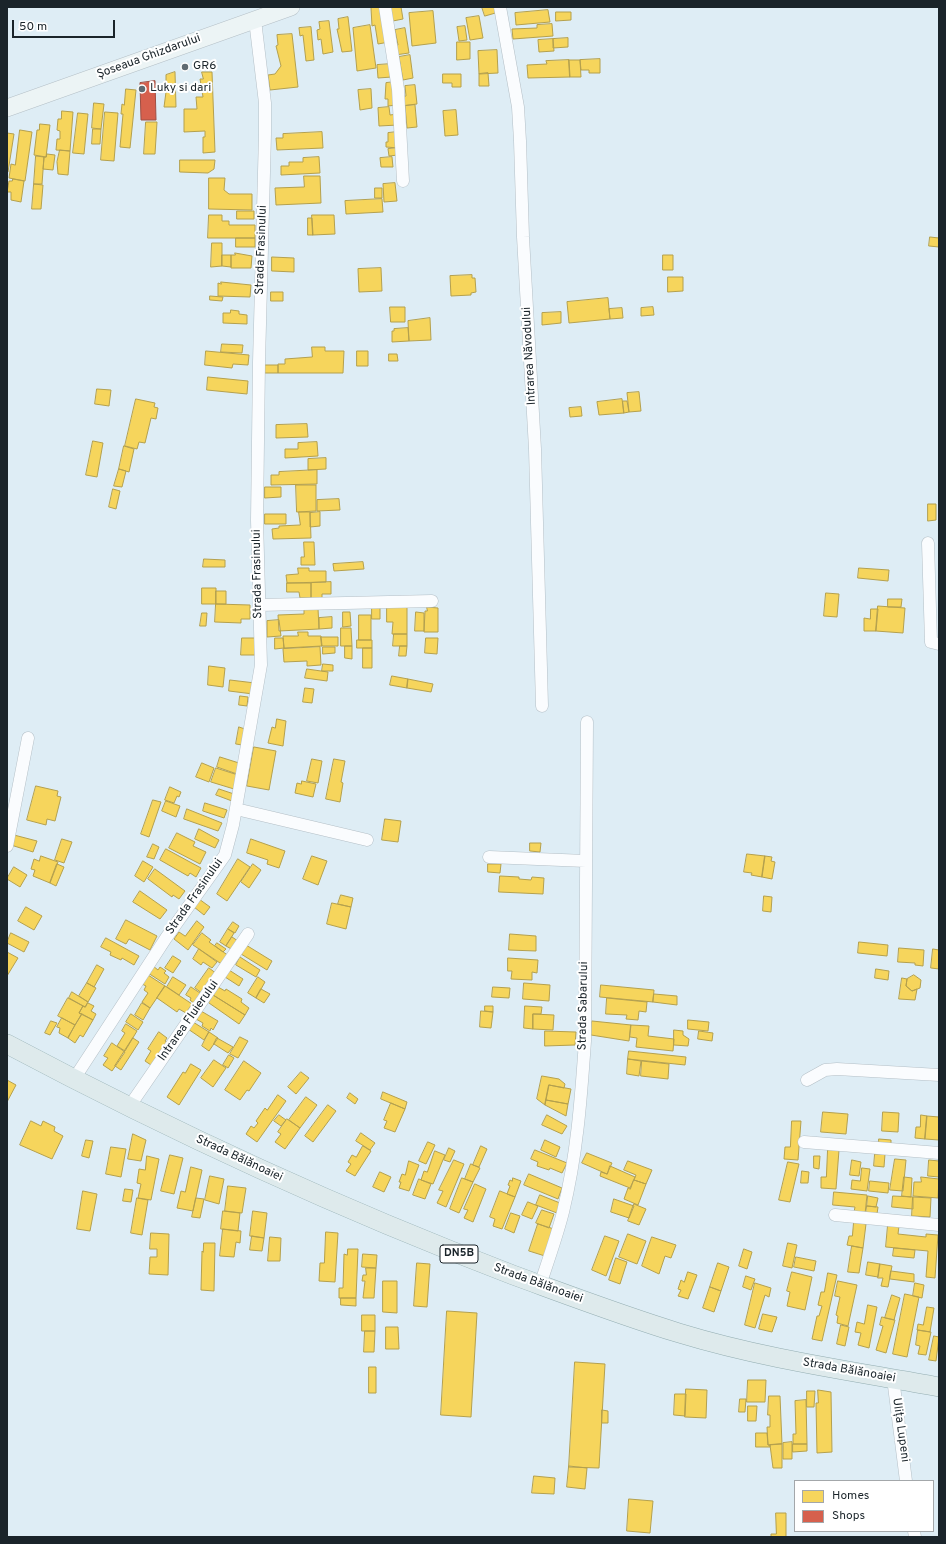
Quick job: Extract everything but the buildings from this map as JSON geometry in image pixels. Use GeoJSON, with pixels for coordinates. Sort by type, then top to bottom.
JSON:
{"type":"FeatureCollection","features":[{"type":"Feature","properties":{"kind":"main road","name":"Șoseaua Ghizdarului"},"geometry":{"type":"LineString","coordinates":[[7,108],[291,7]]}},
{"type":"Feature","properties":{"kind":"main road","name":"Strada Bălănoaiei"},"geometry":{"type":"LineString","coordinates":[[7,1044],[129,1107],[254,1166],[359,1213],[441,1247],[540,1285],[648,1323],[708,1341],[780,1359],[939,1387]]}},
{"type":"Feature","properties":{"kind":"street"},"geometry":{"type":"LineString","coordinates":[[385,7],[398,89],[403,182]]}},
{"type":"Feature","properties":{"kind":"street","name":"Intrarea Năvodului"},"geometry":{"type":"LineString","coordinates":[[500,7],[518,107],[523,236],[536,479],[542,706]]}},
{"type":"Feature","properties":{"kind":"street","name":"Strada Frasinului"},"geometry":{"type":"LineString","coordinates":[[74,1079],[166,938],[225,855],[236,809],[261,665],[257,520],[265,111],[259,43],[255,20]]}},
{"type":"Feature","properties":{"kind":"street"},"geometry":{"type":"LineString","coordinates":[[928,543],[931,642],[939,644]]}},
{"type":"Feature","properties":{"kind":"street"},"geometry":{"type":"LineString","coordinates":[[259,605],[432,601]]}},
{"type":"Feature","properties":{"kind":"street","name":"Strada Sabarului"},"geometry":{"type":"LineString","coordinates":[[540,1285],[563,1213],[579,1123],[585,1041],[587,722]]}},
{"type":"Feature","properties":{"kind":"street"},"geometry":{"type":"LineString","coordinates":[[7,846],[28,738]]}},
{"type":"Feature","properties":{"kind":"street"},"geometry":{"type":"LineString","coordinates":[[236,809],[367,840]]}},
{"type":"Feature","properties":{"kind":"street"},"geometry":{"type":"LineString","coordinates":[[489,857],[586,861]]}},
{"type":"Feature","properties":{"kind":"street","name":"Intrarea Fluierului"},"geometry":{"type":"LineString","coordinates":[[129,1107],[248,934]]}},
{"type":"Feature","properties":{"kind":"street"},"geometry":{"type":"LineString","coordinates":[[807,1080],[825,1070],[837,1069],[939,1075]]}},
{"type":"Feature","properties":{"kind":"street"},"geometry":{"type":"LineString","coordinates":[[804,1142],[939,1153]]}},
{"type":"Feature","properties":{"kind":"street"},"geometry":{"type":"LineString","coordinates":[[835,1214],[939,1225]]}},
{"type":"Feature","properties":{"kind":"street","name":"Ulița Lupeni"},"geometry":{"type":"LineString","coordinates":[[893,1378],[906,1480]]}},
{"type":"Feature","properties":{"kind":"place","name":"GR6"},"geometry":{"type":"Point","coordinates":[185,67]}},
{"type":"Feature","properties":{"kind":"place","name":"Luky si dari"},"geometry":{"type":"Point","coordinates":[142,89]}}]}
